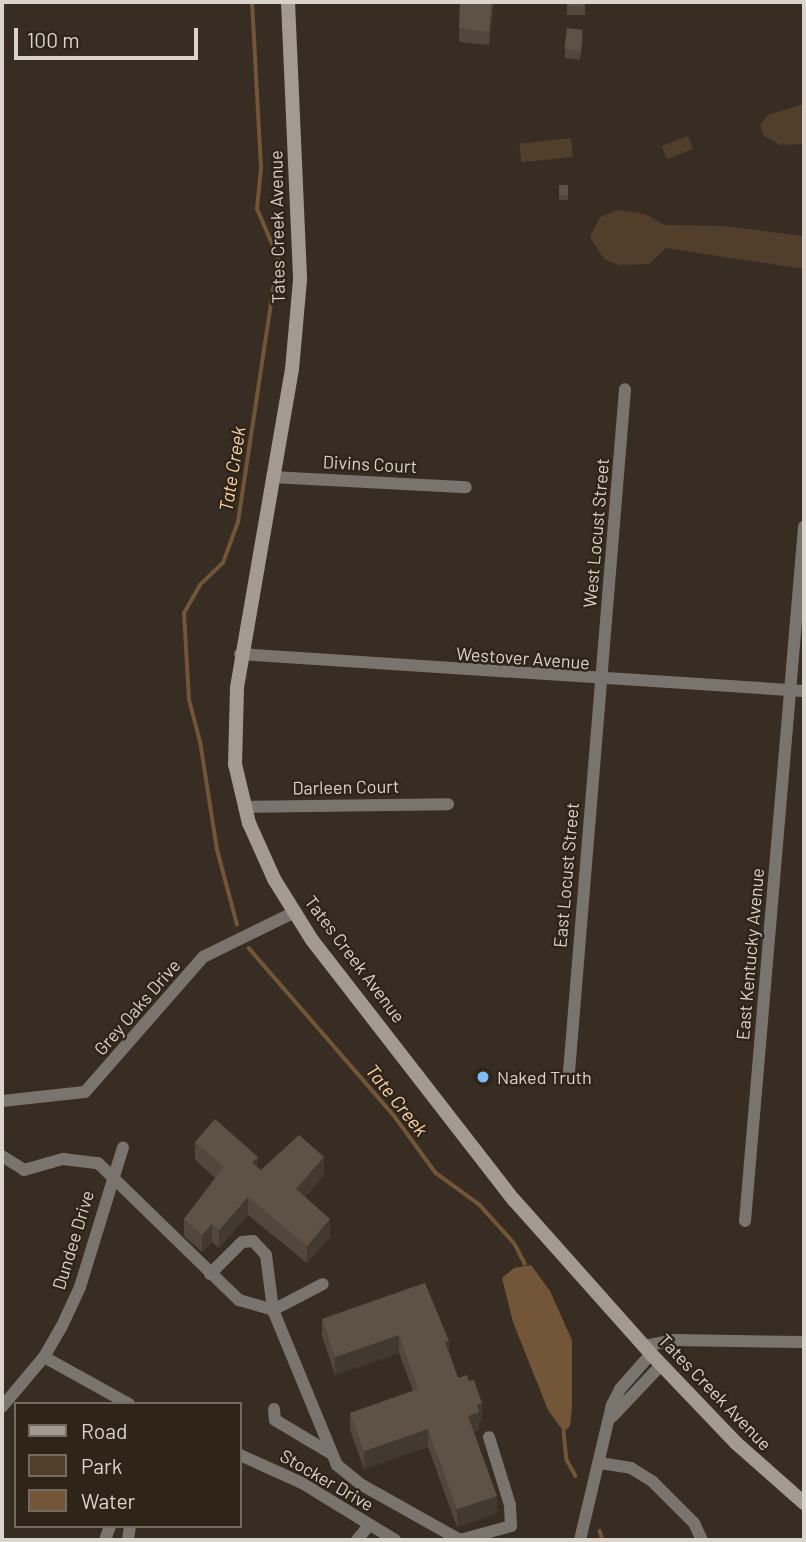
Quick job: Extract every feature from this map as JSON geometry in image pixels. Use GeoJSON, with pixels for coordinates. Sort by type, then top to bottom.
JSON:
{"type":"FeatureCollection","features":[{"type":"Feature","properties":{"kind":"main road","name":"Tates Creek Avenue"},"geometry":{"type":"LineString","coordinates":[[288,2],[300,281],[292,369],[240,654],[234,734],[244,807],[260,852],[293,912],[514,1200],[652,1355],[736,1443],[804,1503]]}},
{"type":"Feature","properties":{"kind":"street","name":"West Locust Street"},"geometry":{"type":"LineString","coordinates":[[601,680],[625,389]]}},
{"type":"Feature","properties":{"kind":"street","name":"Divins Court"},"geometry":{"type":"LineString","coordinates":[[272,477],[466,487]]}},
{"type":"Feature","properties":{"kind":"street","name":"East Kentucky Avenue"},"geometry":{"type":"LineString","coordinates":[[745,1221],[798,690],[804,527]]}},
{"type":"Feature","properties":{"kind":"street","name":"Westover Avenue"},"geometry":{"type":"LineString","coordinates":[[240,654],[601,680],[798,690]]}},
{"type":"Feature","properties":{"kind":"street","name":"East Locust Street"},"geometry":{"type":"LineString","coordinates":[[569,1072],[601,680]]}},
{"type":"Feature","properties":{"kind":"street","name":"Darleen Court"},"geometry":{"type":"LineString","coordinates":[[244,807],[448,804]]}},
{"type":"Feature","properties":{"kind":"street","name":"Grey Oaks Drive"},"geometry":{"type":"LineString","coordinates":[[2,1101],[85,1092],[203,957],[293,912]]}},
{"type":"Feature","properties":{"kind":"street","name":"Dundee Drive"},"geometry":{"type":"LineString","coordinates":[[2,1407],[44,1357],[80,1287],[111,1175],[123,1147]]}},
{"type":"Feature","properties":{"kind":"street"},"geometry":{"type":"LineString","coordinates":[[2,1156],[24,1170],[82,1158],[98,1163],[239,1300],[273,1310],[323,1284]]}},
{"type":"Feature","properties":{"kind":"street"},"geometry":{"type":"LineString","coordinates":[[210,1274],[242,1242],[253,1241],[266,1255],[273,1310],[337,1465],[362,1485],[444,1536],[460,1540],[511,1526],[510,1505],[489,1437]]}},
{"type":"Feature","properties":{"kind":"street"},"geometry":{"type":"LineString","coordinates":[[580,1540],[620,1389],[652,1355],[674,1340],[804,1342]]}},
{"type":"Feature","properties":{"kind":"street"},"geometry":{"type":"LineString","coordinates":[[44,1357],[125,1402]]}},
{"type":"Feature","properties":{"kind":"street"},"geometry":{"type":"LineString","coordinates":[[274,1409],[275,1420],[332,1454]]}},
{"type":"Feature","properties":{"kind":"street","name":"Stocker Drive"},"geometry":{"type":"LineString","coordinates":[[242,1456],[302,1482],[395,1540]]}},
{"type":"Feature","properties":{"kind":"street"},"geometry":{"type":"LineString","coordinates":[[600,1463],[631,1468],[647,1478],[694,1523],[702,1540]]}},
{"type":"Feature","properties":{"kind":"street"},"geometry":{"type":"LineString","coordinates":[[357,1540],[369,1525]]}},
{"type":"Feature","properties":{"kind":"green space"},"geometry":{"type":"Polygon","coordinates":[[[804,104],[804,144],[780,145],[764,136],[760,125],[768,115],[804,104]]]}},
{"type":"Feature","properties":{"kind":"green space"},"geometry":{"type":"Polygon","coordinates":[[[688,136],[693,149],[667,159],[662,146],[688,136]]]}},
{"type":"Feature","properties":{"kind":"green space"},"geometry":{"type":"Polygon","coordinates":[[[571,138],[573,157],[521,162],[519,143],[571,138]]]}},
{"type":"Feature","properties":{"kind":"green space"},"geometry":{"type":"Polygon","coordinates":[[[619,210],[645,214],[665,225],[723,226],[804,236],[804,269],[666,248],[649,264],[619,265],[604,259],[590,237],[600,217],[619,210]]]}},
{"type":"Feature","properties":{"kind":"water"},"geometry":{"type":"Polygon","coordinates":[[[531,1265],[550,1291],[572,1340],[572,1408],[570,1426],[564,1432],[548,1410],[513,1322],[502,1278],[514,1268],[531,1265]]]}},
{"type":"Feature","properties":{"kind":"building"},"geometry":{"type":"Polygon","coordinates":[[[460,2],[492,2],[489,32],[459,28],[460,2]]]}},
{"type":"Feature","properties":{"kind":"building"},"geometry":{"type":"Polygon","coordinates":[[[567,2],[584,2],[584,7],[567,6],[567,2]]]}},
{"type":"Feature","properties":{"kind":"building"},"geometry":{"type":"Polygon","coordinates":[[[567,28],[583,30],[580,51],[564,49],[567,28]]]}},
{"type":"Feature","properties":{"kind":"building"},"geometry":{"type":"Polygon","coordinates":[[[559,185],[568,185],[568,195],[559,195],[559,185]]]}},
{"type":"Feature","properties":{"kind":"building"},"geometry":{"type":"Polygon","coordinates":[[[215,1119],[258,1157],[252,1163],[261,1170],[299,1135],[324,1157],[296,1189],[330,1219],[307,1246],[248,1197],[219,1230],[212,1224],[202,1235],[184,1219],[224,1167],[195,1142],[215,1119]]]}},
{"type":"Feature","properties":{"kind":"building"},"geometry":{"type":"Polygon","coordinates":[[[425,1283],[449,1341],[445,1342],[458,1378],[467,1375],[469,1381],[474,1380],[482,1403],[477,1405],[479,1412],[468,1416],[497,1496],[457,1509],[428,1429],[364,1451],[350,1413],[418,1389],[399,1335],[335,1357],[322,1319],[425,1283]]]}},
{"type":"Feature","properties":{"kind":"waterway","name":"Tate Creek"},"geometry":{"type":"LineString","coordinates":[[237,925],[217,850],[200,742],[189,700],[184,613],[200,585],[223,563],[238,522],[278,258],[257,209],[261,168],[252,2]]}},
{"type":"Feature","properties":{"kind":"waterway","name":"Tate Creek"},"geometry":{"type":"LineString","coordinates":[[249,948],[393,1114],[436,1173],[480,1205],[515,1244],[525,1264]]}},
{"type":"Feature","properties":{"kind":"waterway","name":"Tate Creek"},"geometry":{"type":"LineString","coordinates":[[564,1432],[567,1460],[576,1476]]}},
{"type":"Feature","properties":{"kind":"waterway","name":"Tate Creek"},"geometry":{"type":"LineString","coordinates":[[600,1531],[603,1540]]}},
{"type":"Feature","properties":{"kind":"place","name":"Naked Truth"},"geometry":{"type":"Point","coordinates":[483,1077]}}]}
